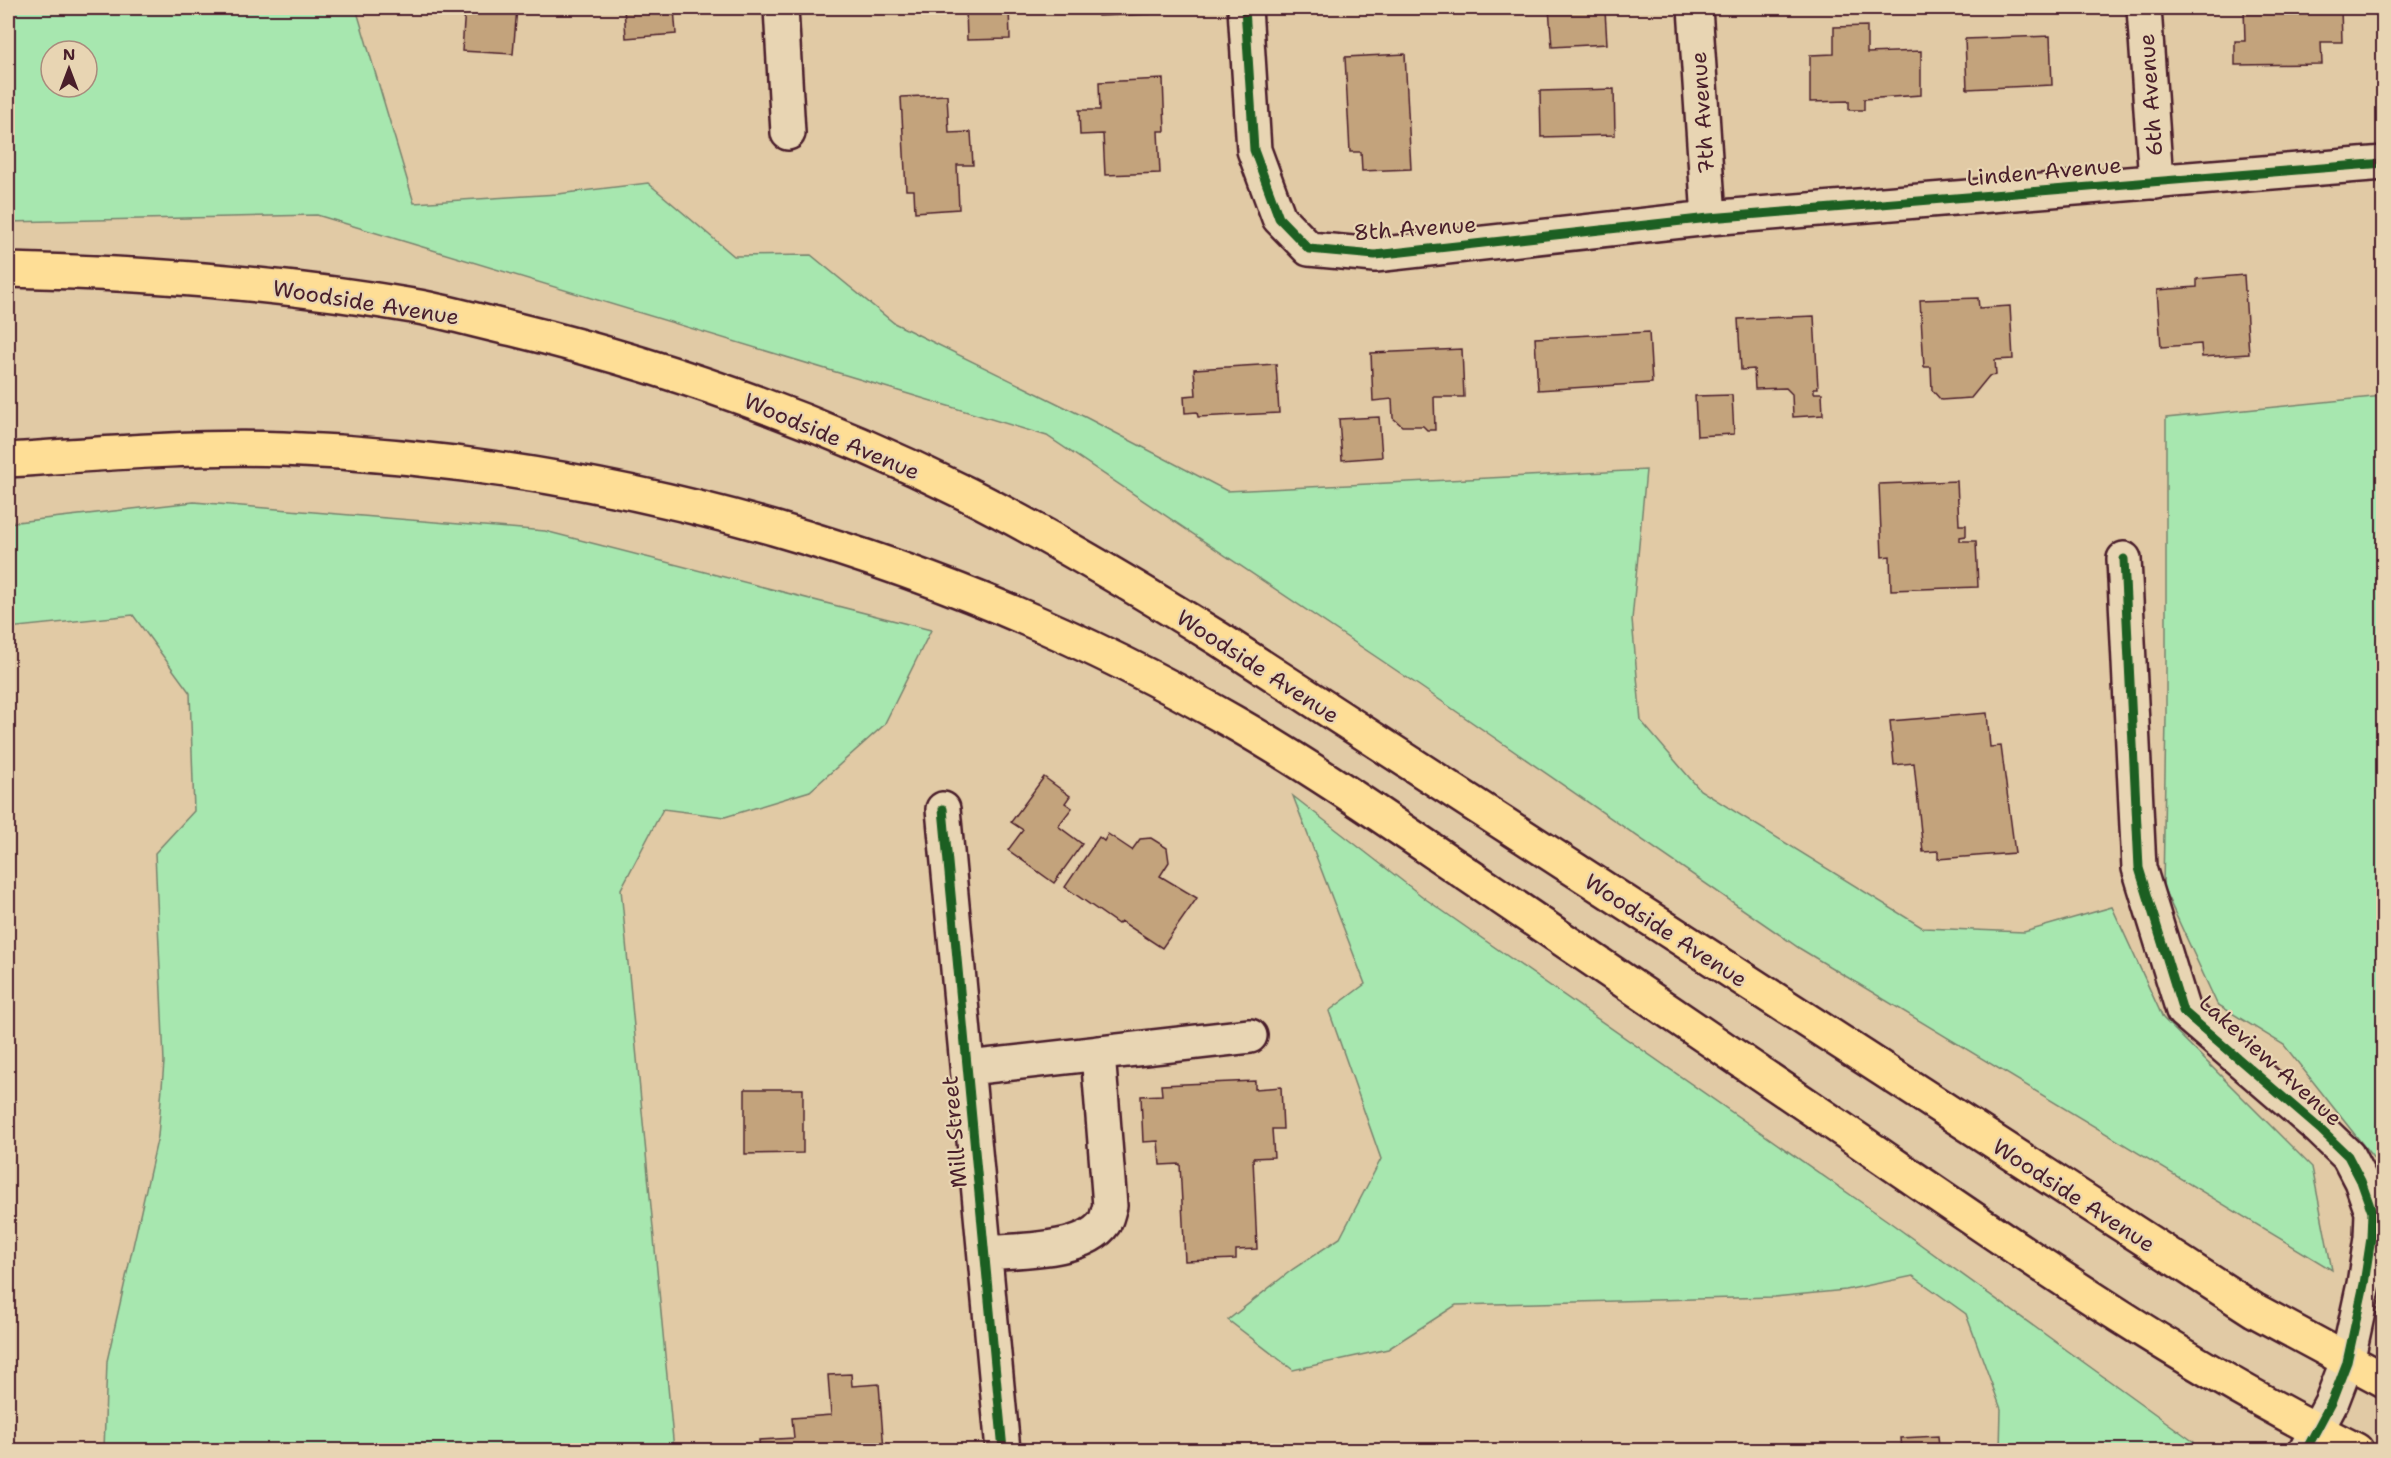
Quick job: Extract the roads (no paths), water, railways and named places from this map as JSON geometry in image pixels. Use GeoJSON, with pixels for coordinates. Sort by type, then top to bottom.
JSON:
{"type":"FeatureCollection","features":[{"type":"Feature","properties":{"kind":"main road","name":"Woodside Avenue"},"geometry":{"type":"LineString","coordinates":[[8,270],[128,272],[252,284],[432,310],[565,342],[701,382],[835,434],[967,494],[1094,562],[1219,639],[2254,1310],[2384,1380]]}},
{"type":"Feature","properties":{"kind":"main road"},"geometry":{"type":"LineString","coordinates":[[8,460],[140,451],[282,449],[422,460],[567,479],[705,510],[840,548],[969,594],[1108,656],[1243,728],[1351,796],[2024,1253],[2218,1377],[2311,1441],[2356,1450]]}},
{"type":"Feature","properties":{"kind":"street"},"geometry":{"type":"LineString","coordinates":[[781,8],[788,133]]}},
{"type":"Feature","properties":{"kind":"street","name":"8th Avenue"},"geometry":{"type":"LineString","coordinates":[[1245,8],[1254,150],[1279,218],[1309,249],[1375,255],[1708,218]]}},
{"type":"Feature","properties":{"kind":"street","name":"7th Avenue"},"geometry":{"type":"LineString","coordinates":[[1695,8],[1708,218]]}},
{"type":"Feature","properties":{"kind":"street","name":"6th Avenue"},"geometry":{"type":"LineString","coordinates":[[2144,8],[2156,182]]}},
{"type":"Feature","properties":{"kind":"street","name":"Linden Avenue"},"geometry":{"type":"LineString","coordinates":[[1708,218],[2384,163]]}},
{"type":"Feature","properties":{"kind":"street","name":"Lakeview Avenue"},"geometry":{"type":"LineString","coordinates":[[2124,560],[2139,868],[2182,1011],[2320,1129],[2348,1156],[2361,1181],[2372,1212],[2372,1238],[2347,1362],[2332,1401],[2311,1441]]}},
{"type":"Feature","properties":{"kind":"street","name":"Mill Street"},"geometry":{"type":"LineString","coordinates":[[944,809],[1003,1450]]}},
{"type":"Feature","properties":{"kind":"street"},"geometry":{"type":"LineString","coordinates":[[968,1068],[1250,1036]]}},
{"type":"Feature","properties":{"kind":"street"},"geometry":{"type":"LineString","coordinates":[[985,1253],[1070,1244],[1087,1238],[1104,1224],[1110,1206],[1098,1053]]}}]}
